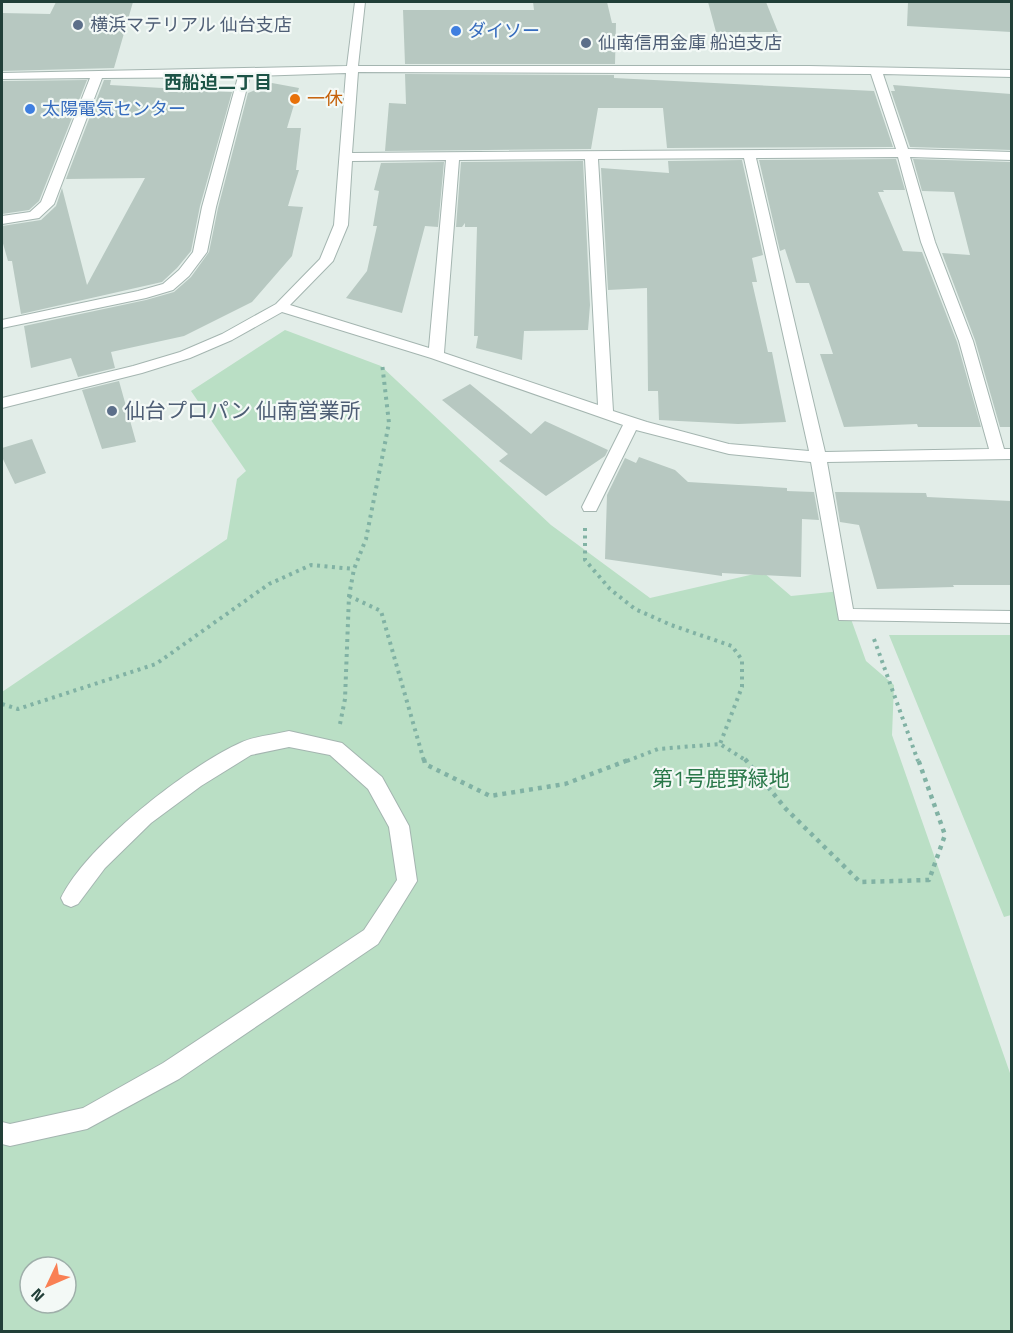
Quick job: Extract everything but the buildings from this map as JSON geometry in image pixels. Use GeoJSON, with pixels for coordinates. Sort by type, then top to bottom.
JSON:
{"type":"FeatureCollection","features":[{"type":"Feature","properties":{"kind":"street"},"geometry":{"type":"LineString","coordinates":[[2,403],[137,370],[185,355],[257,323],[281,308],[326,261],[341,225],[352,69],[360,2]]}},
{"type":"Feature","properties":{"kind":"street"},"geometry":{"type":"LineString","coordinates":[[2,76],[245,74],[352,69],[809,69],[1011,74]]}},
{"type":"Feature","properties":{"kind":"street"},"geometry":{"type":"LineString","coordinates":[[281,308],[386,339],[632,423],[729,449],[818,457],[1004,454],[966,341],[928,242],[903,153],[876,72]]}},
{"type":"Feature","properties":{"kind":"street"},"geometry":{"type":"LineString","coordinates":[[2,324],[141,295],[168,287],[184,273],[201,252],[209,207],[245,74]]}},
{"type":"Feature","properties":{"kind":"street"},"geometry":{"type":"LineString","coordinates":[[2,220],[34,215],[48,204],[97,76]]}},
{"type":"Feature","properties":{"kind":"street"},"geometry":{"type":"LineString","coordinates":[[346,157],[903,153],[1011,156]]}},
{"type":"Feature","properties":{"kind":"street"},"geometry":{"type":"LineString","coordinates":[[749,154],[818,457],[845,615],[1011,617]]}},
{"type":"Feature","properties":{"kind":"street"},"geometry":{"type":"LineString","coordinates":[[591,155],[606,414]]}},
{"type":"Feature","properties":{"kind":"street"},"geometry":{"type":"LineString","coordinates":[[436,356],[453,156]]}},
{"type":"Feature","properties":{"kind":"street"},"geometry":{"type":"LineString","coordinates":[[590,507],[632,423]]}},
{"type":"Feature","properties":{"kind":"street"},"geometry":{"type":"LineString","coordinates":[[2,1133],[10,1135],[87,1118],[171,1071],[371,937],[407,881],[399,826],[375,783],[335,748],[289,739],[246,748],[194,780],[144,817],[98,862],[71,898]]}},
{"type":"Feature","properties":{"kind":"path"},"geometry":{"type":"LineString","coordinates":[[335,748],[345,699],[349,596],[354,568],[366,539],[389,423],[381,366],[386,339]]}},
{"type":"Feature","properties":{"kind":"path"},"geometry":{"type":"LineString","coordinates":[[590,507],[585,527],[585,560],[610,589],[635,609],[671,625],[732,646],[742,660],[742,687],[720,744]]}},
{"type":"Feature","properties":{"kind":"path"},"geometry":{"type":"LineString","coordinates":[[2,704],[18,709],[156,664],[269,584],[311,565],[354,568]]}},
{"type":"Feature","properties":{"kind":"path"},"geometry":{"type":"LineString","coordinates":[[349,596],[381,611],[425,764],[490,796],[565,784],[658,749],[720,744],[747,760],[786,809],[860,882],[929,880],[945,835],[865,615]]}},
{"type":"Feature","properties":{"kind":"green space","name":"第1号鹿野緑地"},"geometry":{"type":"Polygon","coordinates":[[[285,330],[381,366],[551,525],[650,598],[763,572],[791,596],[841,591],[866,661],[894,685],[892,735],[1011,1076],[1011,1331],[2,1332],[2,692],[227,539],[237,479],[246,471],[191,391],[285,330]]]}},
{"type":"Feature","properties":{"kind":"green space"},"geometry":{"type":"Polygon","coordinates":[[[889,635],[1011,635],[1011,915],[1004,917],[889,635]]]}},
{"type":"Feature","properties":{"kind":"place","name":"横浜マテリアル 仙台支店"},"geometry":{"type":"Point","coordinates":[78,25]}},
{"type":"Feature","properties":{"kind":"place","name":"ダイソー"},"geometry":{"type":"Point","coordinates":[456,31]}},
{"type":"Feature","properties":{"kind":"place","name":"仙南信用金庫 船迫支店"},"geometry":{"type":"Point","coordinates":[586,43]}},
{"type":"Feature","properties":{"kind":"place","name":"一休"},"geometry":{"type":"Point","coordinates":[295,99]}},
{"type":"Feature","properties":{"kind":"place","name":"太陽電気センター"},"geometry":{"type":"Point","coordinates":[30,109]}},
{"type":"Feature","properties":{"kind":"place","name":"仙台プロパン 仙南営業所"},"geometry":{"type":"Point","coordinates":[112,411]}},
{"type":"Feature","properties":{"kind":"district","name":"西船迫二丁目"},"geometry":{"type":"Point","coordinates":[218,83]}}]}
